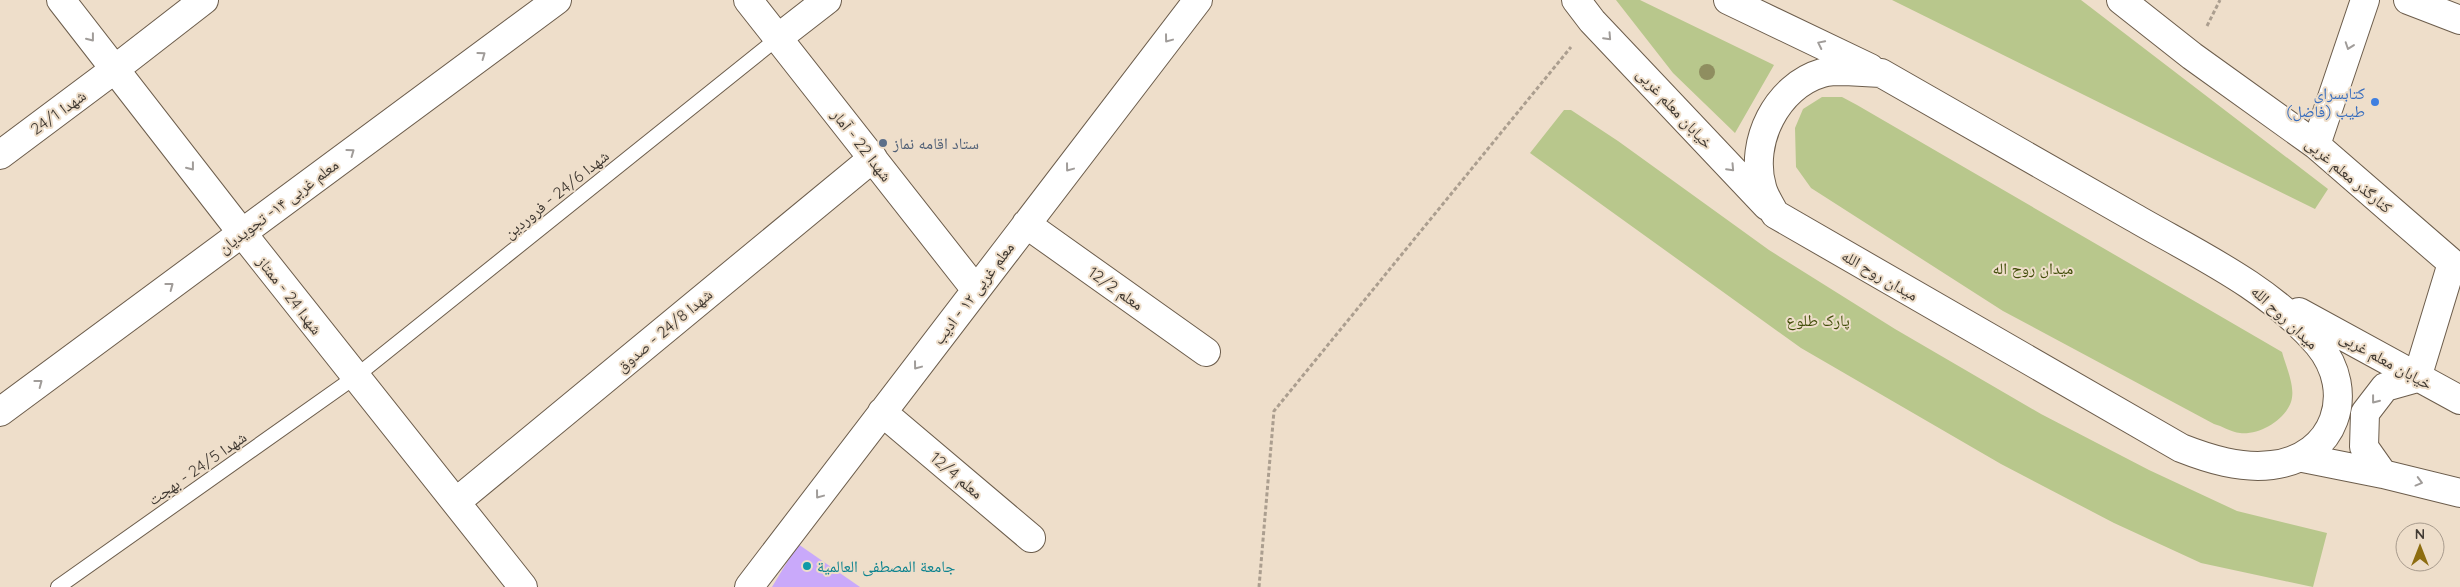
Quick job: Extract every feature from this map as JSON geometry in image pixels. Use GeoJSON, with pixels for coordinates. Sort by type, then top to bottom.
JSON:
{"type":"FeatureCollection","features":[{"type":"Feature","properties":{"kind":"street","name":"شهدا 24 - ممتاز"},"geometry":{"type":"LineString","coordinates":[[61,0],[355,377],[523,587]]}},
{"type":"Feature","properties":{"kind":"street","name":"شهدا 24/1"},"geometry":{"type":"LineString","coordinates":[[0,154],[204,0]]}},
{"type":"Feature","properties":{"kind":"street","name":"معلم غربی ۱۴- تجویدیان"},"geometry":{"type":"LineString","coordinates":[[0,412],[557,0]]}},
{"type":"Feature","properties":{"kind":"street","name":"شهدا 22 - آمار"},"geometry":{"type":"LineString","coordinates":[[748,0],[976,290]]}},
{"type":"Feature","properties":{"kind":"street"},"geometry":{"type":"LineString","coordinates":[[778,38],[827,0]]}},
{"type":"Feature","properties":{"kind":"street","name":"معلم غربی ۱۲ - ادیب"},"geometry":{"type":"LineString","coordinates":[[749,587],[1198,0]]}},
{"type":"Feature","properties":{"kind":"street"},"geometry":{"type":"LineString","coordinates":[[1728,0],[1881,73]]}},
{"type":"Feature","properties":{"kind":"street","name":"کنارگذر معلم غربی"},"geometry":{"type":"LineString","coordinates":[[2121,0],[2192,56],[2316,145],[2452,263],[2417,378]]}},
{"type":"Feature","properties":{"kind":"street"},"geometry":{"type":"LineString","coordinates":[[2316,145],[2365,0]]}},
{"type":"Feature","properties":{"kind":"street"},"geometry":{"type":"LineString","coordinates":[[2408,0],[2460,20]]}},
{"type":"Feature","properties":{"kind":"street","name":"خیابان معلم غربی"},"geometry":{"type":"LineString","coordinates":[[1584,10],[1775,214]]}},
{"type":"Feature","properties":{"kind":"street","name":"میدان روح الله"},"geometry":{"type":"LineString","coordinates":[[1845,70],[1881,73],[2261,290],[2318,345],[2336,380],[2338,406],[2336,418],[2328,433],[2303,458],[2272,465],[2233,464],[2204,457],[2181,448],[1775,214],[1762,187],[1760,146],[1778,103],[1805,80],[1823,72],[1845,70]]}},
{"type":"Feature","properties":{"kind":"street","name":"شهدا 24/8 - صدوق"},"geometry":{"type":"LineString","coordinates":[[456,502],[873,158]]}},
{"type":"Feature","properties":{"kind":"street","name":"معلم 12/2"},"geometry":{"type":"LineString","coordinates":[[1026,224],[1206,352]]}},
{"type":"Feature","properties":{"kind":"street","name":"خیابان معلم غربی"},"geometry":{"type":"LineString","coordinates":[[2261,290],[2417,378],[2460,400]]}},
{"type":"Feature","properties":{"kind":"street"},"geometry":{"type":"LineString","coordinates":[[2383,474],[2364,447],[2365,413],[2385,387],[2417,378]]}},
{"type":"Feature","properties":{"kind":"street","name":"معلم 12/4"},"geometry":{"type":"LineString","coordinates":[[882,412],[1031,538]]}},
{"type":"Feature","properties":{"kind":"street"},"geometry":{"type":"LineString","coordinates":[[2303,458],[2383,474],[2460,494]]}},
{"type":"Feature","properties":{"kind":"lane","name":"شهدا 24/6 - فروردین"},"geometry":{"type":"LineString","coordinates":[[355,377],[778,38]]}},
{"type":"Feature","properties":{"kind":"lane","name":"شهدا 24/5 - بهجت"},"geometry":{"type":"LineString","coordinates":[[58,587],[355,377]]}},
{"type":"Feature","properties":{"kind":"path"},"geometry":{"type":"LineString","coordinates":[[1259,587],[1274,411],[1584,10]]}},
{"type":"Feature","properties":{"kind":"green space"},"geometry":{"type":"Polygon","coordinates":[[[1616,0],[1640,0],[1774,65],[1735,133],[1673,73],[1616,0]]]}},
{"type":"Feature","properties":{"kind":"green space"},"geometry":{"type":"Polygon","coordinates":[[[1892,0],[2081,0],[2328,189],[2315,209],[1892,0]]]}},
{"type":"Feature","properties":{"kind":"green space","name":"میدان روح اله"},"geometry":{"type":"Polygon","coordinates":[[[1822,97],[1842,97],[1857,105],[2282,352],[2292,390],[2288,409],[2277,421],[2255,432],[2240,433],[2214,424],[2003,311],[1811,188],[1796,167],[1795,128],[1803,109],[1822,97]]]}},
{"type":"Feature","properties":{"kind":"green space","name":"پارک طلوع"},"geometry":{"type":"Polygon","coordinates":[[[1564,110],[1571,110],[1618,141],[1769,250],[1895,329],[2041,414],[2149,470],[2237,511],[2327,533],[2313,587],[2201,563],[2114,523],[2001,464],[1801,348],[1530,153],[1564,110]]]}},
{"type":"Feature","properties":{"kind":"building","name":"جامعة المصطفی العالمیة"},"geometry":{"type":"Polygon","coordinates":[[[798,544],[860,587],[772,587],[798,544]]]}},
{"type":"Feature","properties":{"kind":"place","name":"کتابسرای طیب (فاضل)"},"geometry":{"type":"Point","coordinates":[2375,102]}},
{"type":"Feature","properties":{"kind":"place","name":"ستاد اقامه نماز"},"geometry":{"type":"Point","coordinates":[883,143]}},
{"type":"Feature","properties":{"kind":"place","name":"جامعة المصطفی العالمیة"},"geometry":{"type":"Point","coordinates":[807,566]}}]}
